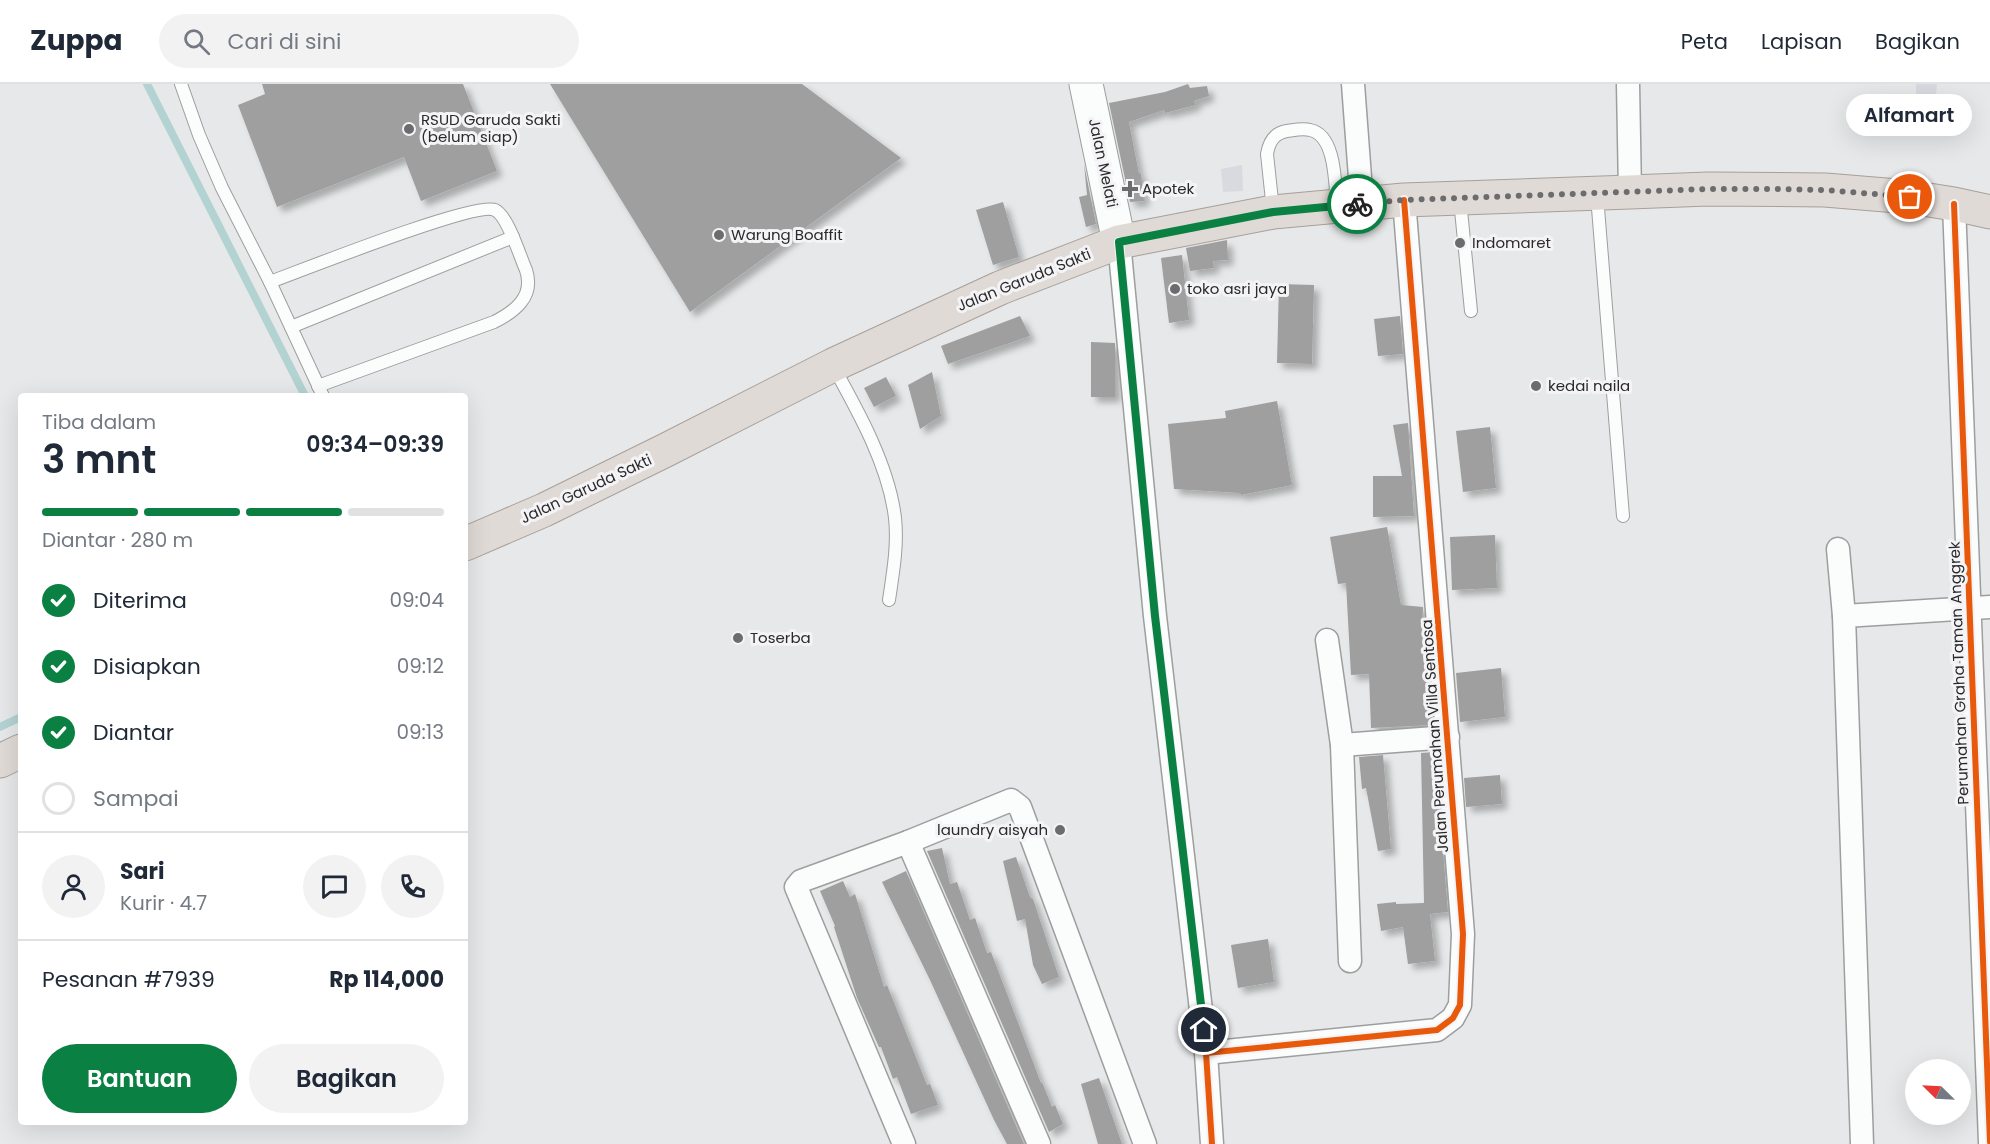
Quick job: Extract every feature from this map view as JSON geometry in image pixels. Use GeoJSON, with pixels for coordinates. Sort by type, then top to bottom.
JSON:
{"type":"FeatureCollection","features":[{"type":"Feature","properties":{"kind":"highway","name":"Jalan Garuda Sakti"},"geometry":{"type":"LineString","coordinates":[[468,543],[544,510],[833,365],[1000,288],[1119,242],[1273,212],[1404,200],[1630,192],[1719,189],[1825,190],[1954,204],[1990,212]]}},
{"type":"Feature","properties":{"kind":"highway"},"geometry":{"type":"LineString","coordinates":[[0,761],[18,752]]}},
{"type":"Feature","properties":{"kind":"main road","name":"Jalan Melati"},"geometry":{"type":"LineString","coordinates":[[1086,84],[1119,242]]}},
{"type":"Feature","properties":{"kind":"street"},"geometry":{"type":"LineString","coordinates":[[1349,205],[1353,84]]}},
{"type":"Feature","properties":{"kind":"street"},"geometry":{"type":"LineString","coordinates":[[1628,84],[1630,192]]}},
{"type":"Feature","properties":{"kind":"street","name":"Jalan Perumahan Villa Sentosa"},"geometry":{"type":"LineString","coordinates":[[1206,1053],[1437,1030],[1453,1018],[1460,1005],[1462,934],[1404,200]]}},
{"type":"Feature","properties":{"kind":"street","name":"Perumahan Graha Taman Anggrek"},"geometry":{"type":"LineString","coordinates":[[1954,204],[1979,608],[1990,1142]]}},
{"type":"Feature","properties":{"kind":"street"},"geometry":{"type":"LineString","coordinates":[[1119,242],[1155,616],[1206,1053],[1212,1144]]}},
{"type":"Feature","properties":{"kind":"street"},"geometry":{"type":"LineString","coordinates":[[1838,549],[1844,616],[1862,1144]]}},
{"type":"Feature","properties":{"kind":"street"},"geometry":{"type":"LineString","coordinates":[[1844,616],[1979,608]]}},
{"type":"Feature","properties":{"kind":"street"},"geometry":{"type":"LineString","coordinates":[[1327,640],[1342,745],[1350,961]]}},
{"type":"Feature","properties":{"kind":"street"},"geometry":{"type":"LineString","coordinates":[[1342,745],[1448,736]]}},
{"type":"Feature","properties":{"kind":"street"},"geometry":{"type":"LineString","coordinates":[[904,1144],[796,887],[801,881],[908,842],[1005,802],[1014,801],[1020,807],[1145,1144]]}},
{"type":"Feature","properties":{"kind":"street"},"geometry":{"type":"LineString","coordinates":[[908,842],[1039,1144]]}},
{"type":"Feature","properties":{"kind":"lane"},"geometry":{"type":"LineString","coordinates":[[181,84],[199,135],[218,178],[270,282],[320,391],[494,322],[515,310],[526,296],[528,276],[513,237],[501,214],[486,208],[450,216],[270,282]]}},
{"type":"Feature","properties":{"kind":"lane"},"geometry":{"type":"LineString","coordinates":[[1273,212],[1267,154],[1269,145],[1274,136],[1294,130],[1309,129],[1317,132],[1323,138],[1349,205]]}},
{"type":"Feature","properties":{"kind":"lane"},"geometry":{"type":"LineString","coordinates":[[1597,194],[1623,516]]}},
{"type":"Feature","properties":{"kind":"lane"},"geometry":{"type":"LineString","coordinates":[[1460,199],[1471,311]]}},
{"type":"Feature","properties":{"kind":"lane"},"geometry":{"type":"LineString","coordinates":[[291,327],[513,237]]}},
{"type":"Feature","properties":{"kind":"lane"},"geometry":{"type":"LineString","coordinates":[[833,365],[850,395],[886,474],[892,496],[896,520],[896,552],[889,600]]}},
{"type":"Feature","properties":{"kind":"shaded area"},"geometry":{"type":"Polygon","coordinates":[[[1916,84],[1937,84],[1935,105],[1916,104],[1916,84]]]}},
{"type":"Feature","properties":{"kind":"shaded area"},"geometry":{"type":"Polygon","coordinates":[[[1242,165],[1243,191],[1223,192],[1221,169],[1242,165]]]}},
{"type":"Feature","properties":{"kind":"building","name":"RSUD Garuda Sakti (belum siap)"},"geometry":{"type":"Polygon","coordinates":[[[262,84],[463,84],[497,171],[421,201],[404,157],[277,207],[238,105],[265,94],[262,84]]]}},
{"type":"Feature","properties":{"kind":"building","name":"Warung Boaffit"},"geometry":{"type":"Polygon","coordinates":[[[550,84],[802,84],[901,158],[690,312],[550,84]]]}},
{"type":"Feature","properties":{"kind":"building"},"geometry":{"type":"Polygon","coordinates":[[[1188,84],[1190,88],[1207,86],[1209,96],[1194,101],[1196,105],[1165,113],[1164,110],[1129,122],[1139,174],[1141,174],[1144,201],[1130,202],[1109,103],[1165,92],[1188,84]]]}},
{"type":"Feature","properties":{"kind":"building"},"geometry":{"type":"Polygon","coordinates":[[[1084,164],[1096,224],[1086,227],[1079,197],[1087,195],[1084,164]]]}},
{"type":"Feature","properties":{"kind":"building"},"geometry":{"type":"Polygon","coordinates":[[[1003,202],[1019,257],[993,265],[976,210],[1003,202]]]}},
{"type":"Feature","properties":{"kind":"building"},"geometry":{"type":"Polygon","coordinates":[[[1227,240],[1228,260],[1213,261],[1214,268],[1190,271],[1186,248],[1227,240]]]}},
{"type":"Feature","properties":{"kind":"building","name":"toko asri jaya"},"geometry":{"type":"Polygon","coordinates":[[[1182,255],[1189,320],[1169,323],[1161,258],[1182,255]]]}},
{"type":"Feature","properties":{"kind":"building"},"geometry":{"type":"Polygon","coordinates":[[[1279,284],[1314,285],[1312,364],[1277,363],[1279,284]]]}},
{"type":"Feature","properties":{"kind":"building"},"geometry":{"type":"Polygon","coordinates":[[[1020,316],[1030,336],[948,364],[941,346],[1020,316]]]}},
{"type":"Feature","properties":{"kind":"building"},"geometry":{"type":"Polygon","coordinates":[[[1400,316],[1403,354],[1378,356],[1374,319],[1400,316]]]}},
{"type":"Feature","properties":{"kind":"building"},"geometry":{"type":"Polygon","coordinates":[[[1091,342],[1115,343],[1115,397],[1091,397],[1091,342]]]}},
{"type":"Feature","properties":{"kind":"building"},"geometry":{"type":"Polygon","coordinates":[[[932,372],[941,416],[920,429],[908,385],[932,372]]]}},
{"type":"Feature","properties":{"kind":"building"},"geometry":{"type":"Polygon","coordinates":[[[886,377],[896,396],[874,407],[864,388],[886,377]]]}},
{"type":"Feature","properties":{"kind":"building"},"geometry":{"type":"Polygon","coordinates":[[[1277,401],[1292,485],[1241,495],[1240,493],[1174,489],[1168,424],[1226,418],[1225,411],[1277,401]]]}},
{"type":"Feature","properties":{"kind":"building"},"geometry":{"type":"Polygon","coordinates":[[[1408,423],[1414,516],[1373,517],[1373,476],[1402,476],[1393,425],[1408,423]]]}},
{"type":"Feature","properties":{"kind":"building"},"geometry":{"type":"Polygon","coordinates":[[[1490,427],[1496,488],[1463,492],[1456,431],[1490,427]]]}},
{"type":"Feature","properties":{"kind":"building"},"geometry":{"type":"Polygon","coordinates":[[[1387,527],[1401,605],[1423,607],[1422,633],[1428,666],[1433,725],[1371,728],[1369,674],[1351,675],[1346,583],[1338,584],[1330,537],[1387,527]]]}},
{"type":"Feature","properties":{"kind":"building"},"geometry":{"type":"Polygon","coordinates":[[[1495,535],[1497,588],[1452,590],[1450,537],[1495,535]]]}},
{"type":"Feature","properties":{"kind":"building"},"geometry":{"type":"Polygon","coordinates":[[[1501,668],[1505,717],[1460,722],[1456,673],[1501,668]]]}},
{"type":"Feature","properties":{"kind":"building"},"geometry":{"type":"Polygon","coordinates":[[[1435,752],[1448,912],[1430,914],[1435,961],[1408,964],[1403,927],[1381,931],[1377,904],[1424,903],[1421,753],[1435,752]]]}},
{"type":"Feature","properties":{"kind":"building"},"geometry":{"type":"Polygon","coordinates":[[[1383,755],[1391,849],[1378,851],[1366,788],[1362,789],[1359,757],[1383,755]]]}},
{"type":"Feature","properties":{"kind":"building"},"geometry":{"type":"Polygon","coordinates":[[[1500,775],[1502,804],[1466,807],[1464,778],[1500,775]]]}},
{"type":"Feature","properties":{"kind":"building"},"geometry":{"type":"Polygon","coordinates":[[[942,848],[950,884],[957,882],[970,920],[975,918],[987,953],[991,952],[1041,1083],[1052,1107],[1055,1105],[1063,1124],[1049,1132],[927,851],[942,848]]]}},
{"type":"Feature","properties":{"kind":"building"},"geometry":{"type":"Polygon","coordinates":[[[1016,857],[1030,897],[1033,899],[1059,977],[1042,984],[1033,965],[1025,919],[1017,921],[1003,861],[1016,857]]]}},
{"type":"Feature","properties":{"kind":"building"},"geometry":{"type":"Polygon","coordinates":[[[906,871],[1024,1144],[1007,1144],[882,882],[906,871]]]}},
{"type":"Feature","properties":{"kind":"building"},"geometry":{"type":"Polygon","coordinates":[[[843,881],[850,897],[855,894],[884,987],[887,985],[927,1085],[930,1084],[938,1105],[911,1114],[897,1077],[893,1079],[881,1047],[857,998],[835,926],[820,891],[843,881]]]}},
{"type":"Feature","properties":{"kind":"building"},"geometry":{"type":"Polygon","coordinates":[[[1268,939],[1274,982],[1238,988],[1231,945],[1268,939]]]}},
{"type":"Feature","properties":{"kind":"building"},"geometry":{"type":"Polygon","coordinates":[[[1099,1078],[1122,1144],[1098,1144],[1081,1084],[1099,1078]]]}},
{"type":"Feature","properties":{"kind":"waterway"},"geometry":{"type":"LineString","coordinates":[[147,84],[303,393]]}},
{"type":"Feature","properties":{"kind":"waterway"},"geometry":{"type":"LineString","coordinates":[[0,727],[18,718]]}},
{"type":"Feature","properties":{"kind":"cycle path"},"geometry":{"type":"LineString","coordinates":[[1206,1053],[1437,1030],[1453,1018],[1460,1005],[1463,934],[1404,200]]}},
{"type":"Feature","properties":{"kind":"cycle path"},"geometry":{"type":"LineString","coordinates":[[1954,204],[1990,1142]]}},
{"type":"Feature","properties":{"kind":"cycle path"},"geometry":{"type":"LineString","coordinates":[[1119,242],[1155,616],[1206,1053],[1212,1144]]}},
{"type":"Feature","properties":{"kind":"way so far"},"geometry":{"type":"LineString","coordinates":[[1357,204],[1404,200],[1708,189],[1825,190],[1910,197]]}},
{"type":"Feature","properties":{"kind":"place","name":"RSUD Garuda Sakti (belum siap)"},"geometry":{"type":"Point","coordinates":[409,129]}},
{"type":"Feature","properties":{"kind":"place","name":"Apotek"},"geometry":{"type":"Point","coordinates":[1130,189]}},
{"type":"Feature","properties":{"kind":"place","name":"Alfamart"},"geometry":{"type":"Point","coordinates":[1910,197]}},
{"type":"Feature","properties":{"kind":"place","name":"Warung Boaffit"},"geometry":{"type":"Point","coordinates":[719,235]}},
{"type":"Feature","properties":{"kind":"place","name":"Indomaret"},"geometry":{"type":"Point","coordinates":[1460,243]}},
{"type":"Feature","properties":{"kind":"place","name":"toko asri jaya"},"geometry":{"type":"Point","coordinates":[1175,289]}},
{"type":"Feature","properties":{"kind":"place","name":"kedai naila"},"geometry":{"type":"Point","coordinates":[1536,386]}},
{"type":"Feature","properties":{"kind":"place","name":"Toserba"},"geometry":{"type":"Point","coordinates":[738,638]}},
{"type":"Feature","properties":{"kind":"place","name":"laundry aisyah"},"geometry":{"type":"Point","coordinates":[1060,830]}},
{"type":"Feature","properties":{"kind":"route"},"geometry":{"type":"LineString","coordinates":[[1204,1030],[1155,616],[1119,242],[1273,212],[1357,204]]}}]}
